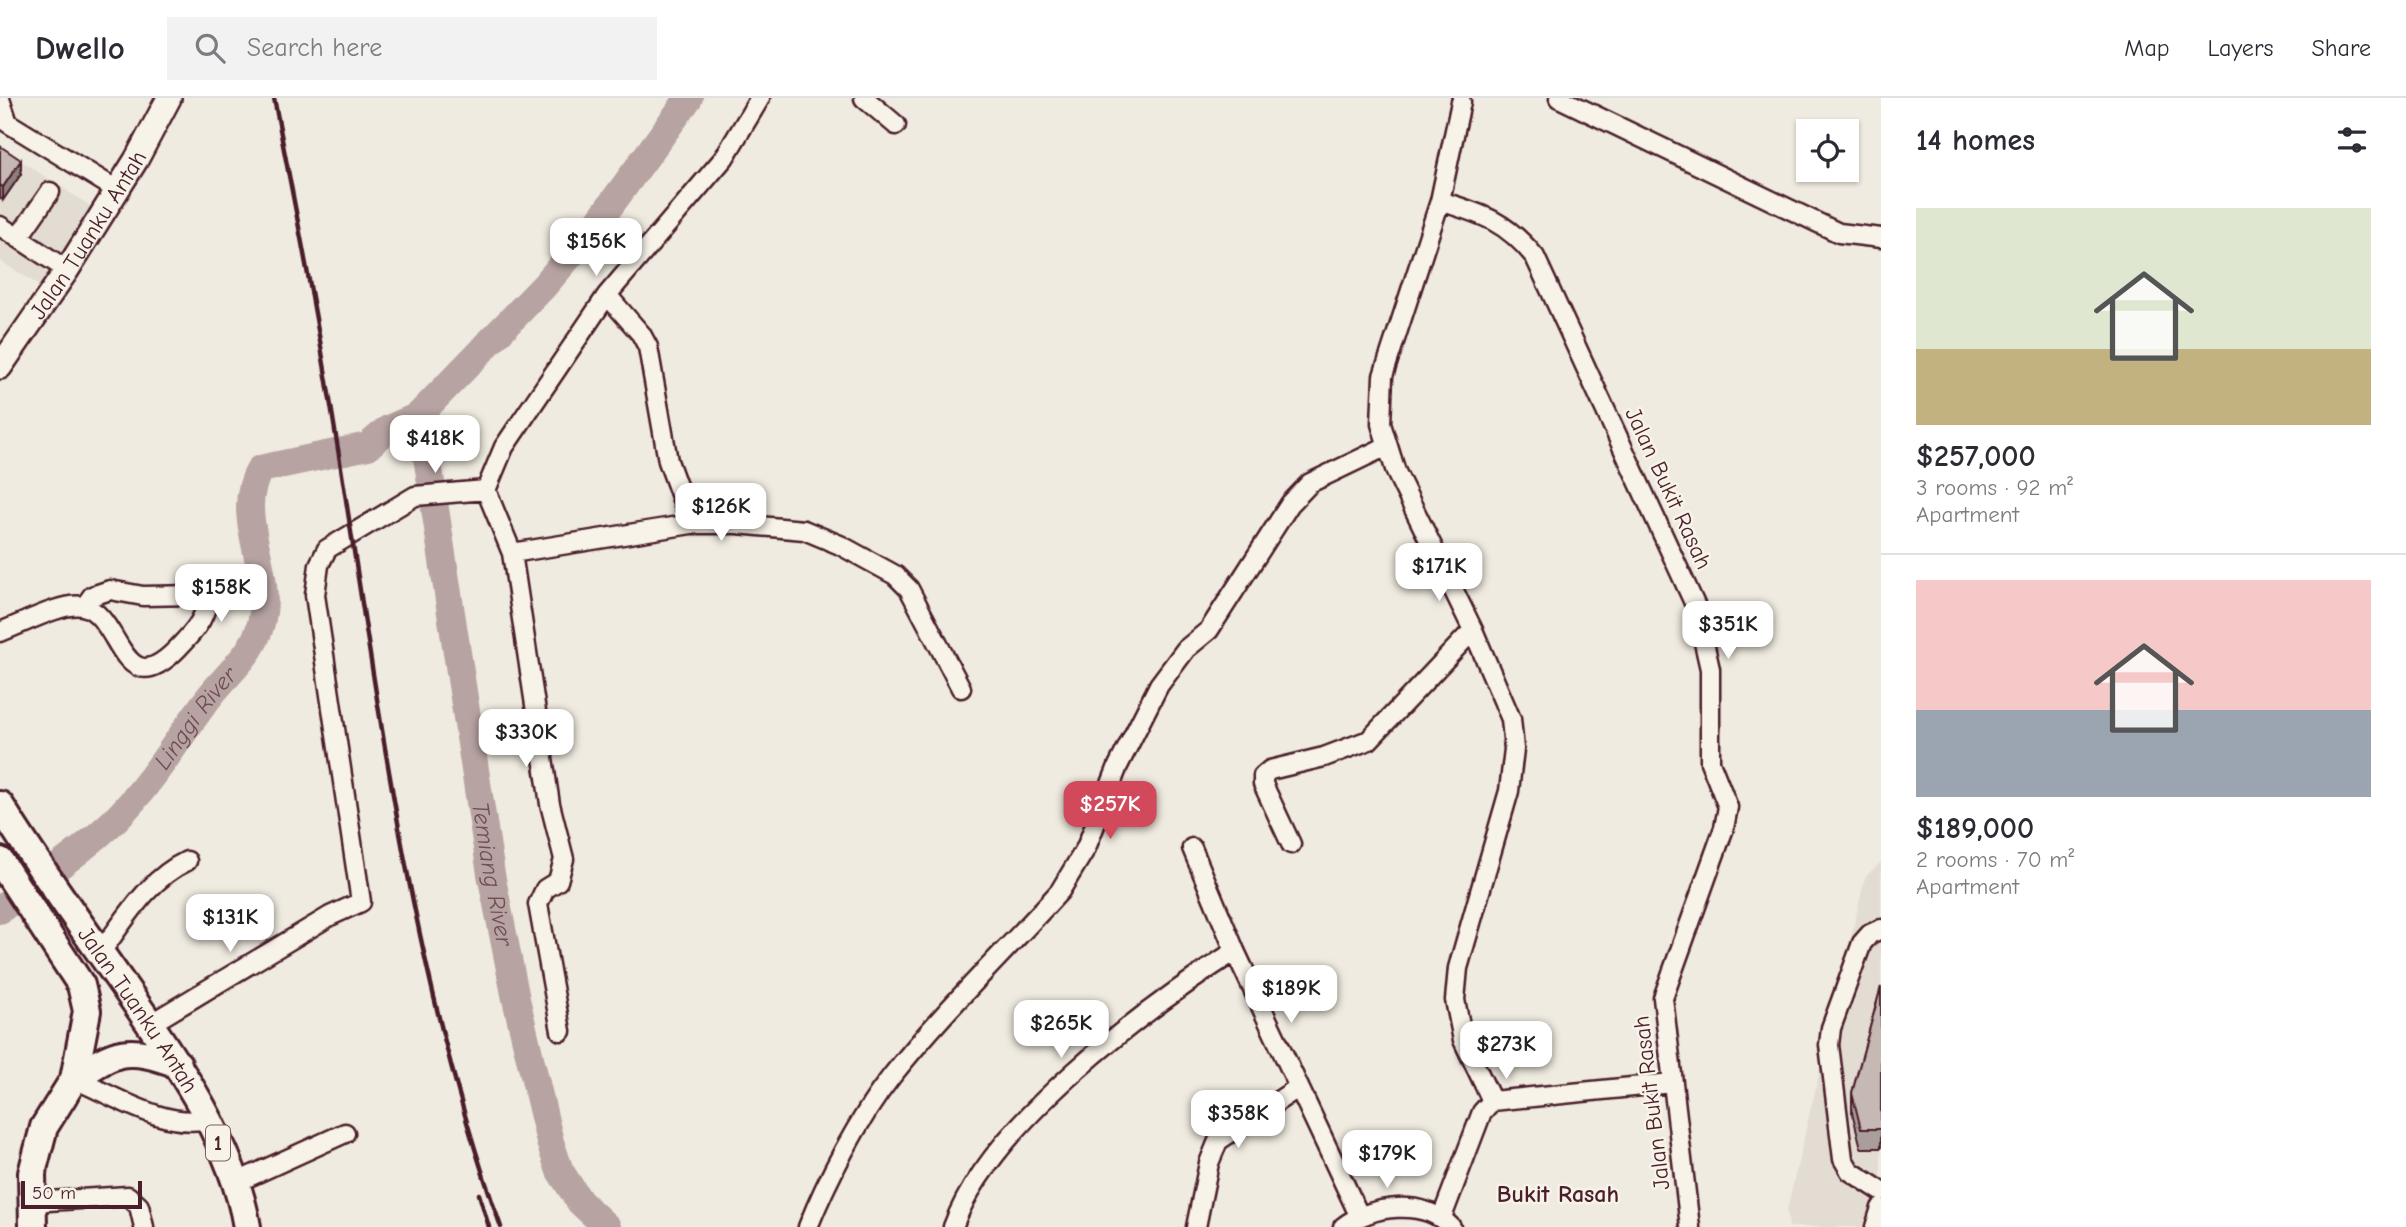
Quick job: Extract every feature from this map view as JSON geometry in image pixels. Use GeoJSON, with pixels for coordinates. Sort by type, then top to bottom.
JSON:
{"type":"FeatureCollection","features":[{"type":"Feature","properties":{"kind":"highway","name":"Jalan Tuanku Antah"},"geometry":{"type":"LineString","coordinates":[[0,805],[20,838],[178,1064],[209,1119],[234,1182],[247,1227]]}},
{"type":"Feature","properties":{"kind":"highway","name":"Jalan Tuanku Antah"},"geometry":{"type":"LineString","coordinates":[[0,861],[81,985],[87,1011],[74,1079]]}},
{"type":"Feature","properties":{"kind":"highway"},"geometry":{"type":"LineString","coordinates":[[33,1214],[32,1173],[44,1127],[74,1079],[107,1056],[129,1051],[178,1064]]}},
{"type":"Feature","properties":{"kind":"main road","name":"Jalan Tuanku Antah"},"geometry":{"type":"LineString","coordinates":[[0,367],[67,270],[117,190],[164,101]]}},
{"type":"Feature","properties":{"kind":"street"},"geometry":{"type":"LineString","coordinates":[[561,1031],[538,904],[544,889],[558,881],[564,859],[550,804],[512,553],[486,490],[504,447],[607,295],[724,158],[760,98]]}},
{"type":"Feature","properties":{"kind":"street"},"geometry":{"type":"LineString","coordinates":[[864,98],[896,125]]}},
{"type":"Feature","properties":{"kind":"street"},"geometry":{"type":"LineString","coordinates":[[1559,98],[1839,233],[1881,238]]}},
{"type":"Feature","properties":{"kind":"street"},"geometry":{"type":"LineString","coordinates":[[0,99],[8,123],[17,130],[117,190]]}},
{"type":"Feature","properties":{"kind":"street"},"geometry":{"type":"LineString","coordinates":[[1461,102],[1440,201],[1383,376],[1381,424],[1396,472],[1473,630],[1511,719],[1514,749],[1509,791],[1458,968],[1455,1000],[1463,1040],[1492,1101]]}},
{"type":"Feature","properties":{"kind":"street"},"geometry":{"type":"LineString","coordinates":[[18,238],[50,192]]}},
{"type":"Feature","properties":{"kind":"street","name":"Jalan Bukit Rasah"},"geometry":{"type":"LineString","coordinates":[[1440,201],[1489,217],[1504,225],[1535,257],[1696,607],[1707,646],[1710,668],[1710,762],[1728,807],[1724,828],[1663,998],[1690,1227]]}},
{"type":"Feature","properties":{"kind":"street"},"geometry":{"type":"LineString","coordinates":[[0,226],[67,270]]}},
{"type":"Feature","properties":{"kind":"street"},"geometry":{"type":"LineString","coordinates":[[607,295],[641,334],[648,348],[668,461],[691,524]]}},
{"type":"Feature","properties":{"kind":"street"},"geometry":{"type":"LineString","coordinates":[[808,1227],[866,1115],[890,1078],[939,1020],[1054,898],[1074,871],[1128,744],[1159,685],[1186,649],[1209,630],[1290,504],[1310,483],[1387,446]]}},
{"type":"Feature","properties":{"kind":"street"},"geometry":{"type":"LineString","coordinates":[[150,1024],[330,916],[361,902],[315,595],[319,565],[327,549],[415,496],[486,490]]}},
{"type":"Feature","properties":{"kind":"street"},"geometry":{"type":"LineString","coordinates":[[512,553],[691,524],[759,525],[804,530],[840,545],[895,575],[909,589],[961,688]]}},
{"type":"Feature","properties":{"kind":"street"},"geometry":{"type":"LineString","coordinates":[[0,632],[66,607],[85,606],[96,614],[127,658],[142,667],[151,668],[167,659],[201,624],[206,603],[197,594],[143,596],[110,590],[92,596],[85,606]]}},
{"type":"Feature","properties":{"kind":"street"},"geometry":{"type":"LineString","coordinates":[[1291,844],[1263,784],[1266,772],[1324,757],[1369,740],[1473,630]]}},
{"type":"Feature","properties":{"kind":"street"},"geometry":{"type":"LineString","coordinates":[[1192,848],[1236,951],[1359,1215]]}},
{"type":"Feature","properties":{"kind":"street"},"geometry":{"type":"LineString","coordinates":[[95,946],[148,891],[176,866],[187,861]]}},
{"type":"Feature","properties":{"kind":"street"},"geometry":{"type":"LineString","coordinates":[[1881,929],[1870,934],[1862,943],[1831,1028],[1829,1045],[1843,1159],[1850,1171],[1881,1191]]}},
{"type":"Feature","properties":{"kind":"street"},"geometry":{"type":"LineString","coordinates":[[953,1227],[959,1209],[990,1159],[1048,1099],[1148,1010],[1236,951]]}},
{"type":"Feature","properties":{"kind":"street"},"geometry":{"type":"LineString","coordinates":[[74,1079],[168,1118],[191,1123],[209,1119]]}},
{"type":"Feature","properties":{"kind":"street"},"geometry":{"type":"LineString","coordinates":[[1343,1227],[1359,1215],[1375,1210],[1399,1209],[1446,1222],[1482,1112],[1492,1101],[1672,1083]]}},
{"type":"Feature","properties":{"kind":"street"},"geometry":{"type":"LineString","coordinates":[[1196,1227],[1209,1163],[1218,1141],[1299,1087]]}},
{"type":"Feature","properties":{"kind":"street"},"geometry":{"type":"LineString","coordinates":[[234,1182],[345,1133]]}},
{"type":"Feature","properties":{"kind":"street"},"geometry":{"type":"LineString","coordinates":[[33,1214],[128,1196],[139,1206],[144,1227]]}},
{"type":"Feature","properties":{"kind":"street"},"geometry":{"type":"LineString","coordinates":[[1875,1227],[1881,1208]]}},
{"type":"Feature","properties":{"kind":"shaded area"},"geometry":{"type":"Polygon","coordinates":[[[0,147],[92,207],[40,286],[0,261],[0,147]]]}},
{"type":"Feature","properties":{"kind":"shaded area"},"geometry":{"type":"Polygon","coordinates":[[[1881,862],[1881,1227],[1789,1227],[1787,1210],[1865,877],[1881,862]]]}},
{"type":"Feature","properties":{"kind":"building"},"geometry":{"type":"Polygon","coordinates":[[[0,146],[21,160],[3,187],[0,185],[0,146]]]}},
{"type":"Feature","properties":{"kind":"building"},"geometry":{"type":"Polygon","coordinates":[[[1881,987],[1881,1129],[1861,1129],[1852,1093],[1881,987]]]}},
{"type":"Feature","properties":{"kind":"waterway","name":"Linggi River"},"geometry":{"type":"LineString","coordinates":[[0,910],[75,854],[117,818],[154,774],[256,638],[263,613],[264,594],[250,503],[260,469],[368,446],[388,429],[418,416],[544,286],[596,225],[689,98]]}},
{"type":"Feature","properties":{"kind":"waterway","name":"Temiang River"},"geometry":{"type":"LineString","coordinates":[[418,416],[428,463],[491,874],[516,999],[550,1142],[560,1171],[580,1202],[607,1227]]}},
{"type":"Feature","properties":{"kind":"railway"},"geometry":{"type":"LineString","coordinates":[[274,98],[323,357],[379,710],[417,919],[440,1023],[468,1126],[501,1227]]}},
{"type":"Feature","properties":{"kind":"railway"},"geometry":{"type":"LineString","coordinates":[[479,1194],[489,1227]]}},
{"type":"Feature","properties":{"kind":"district","name":"Bukit Rasah"},"geometry":{"type":"Point","coordinates":[1558,1194]}}]}
